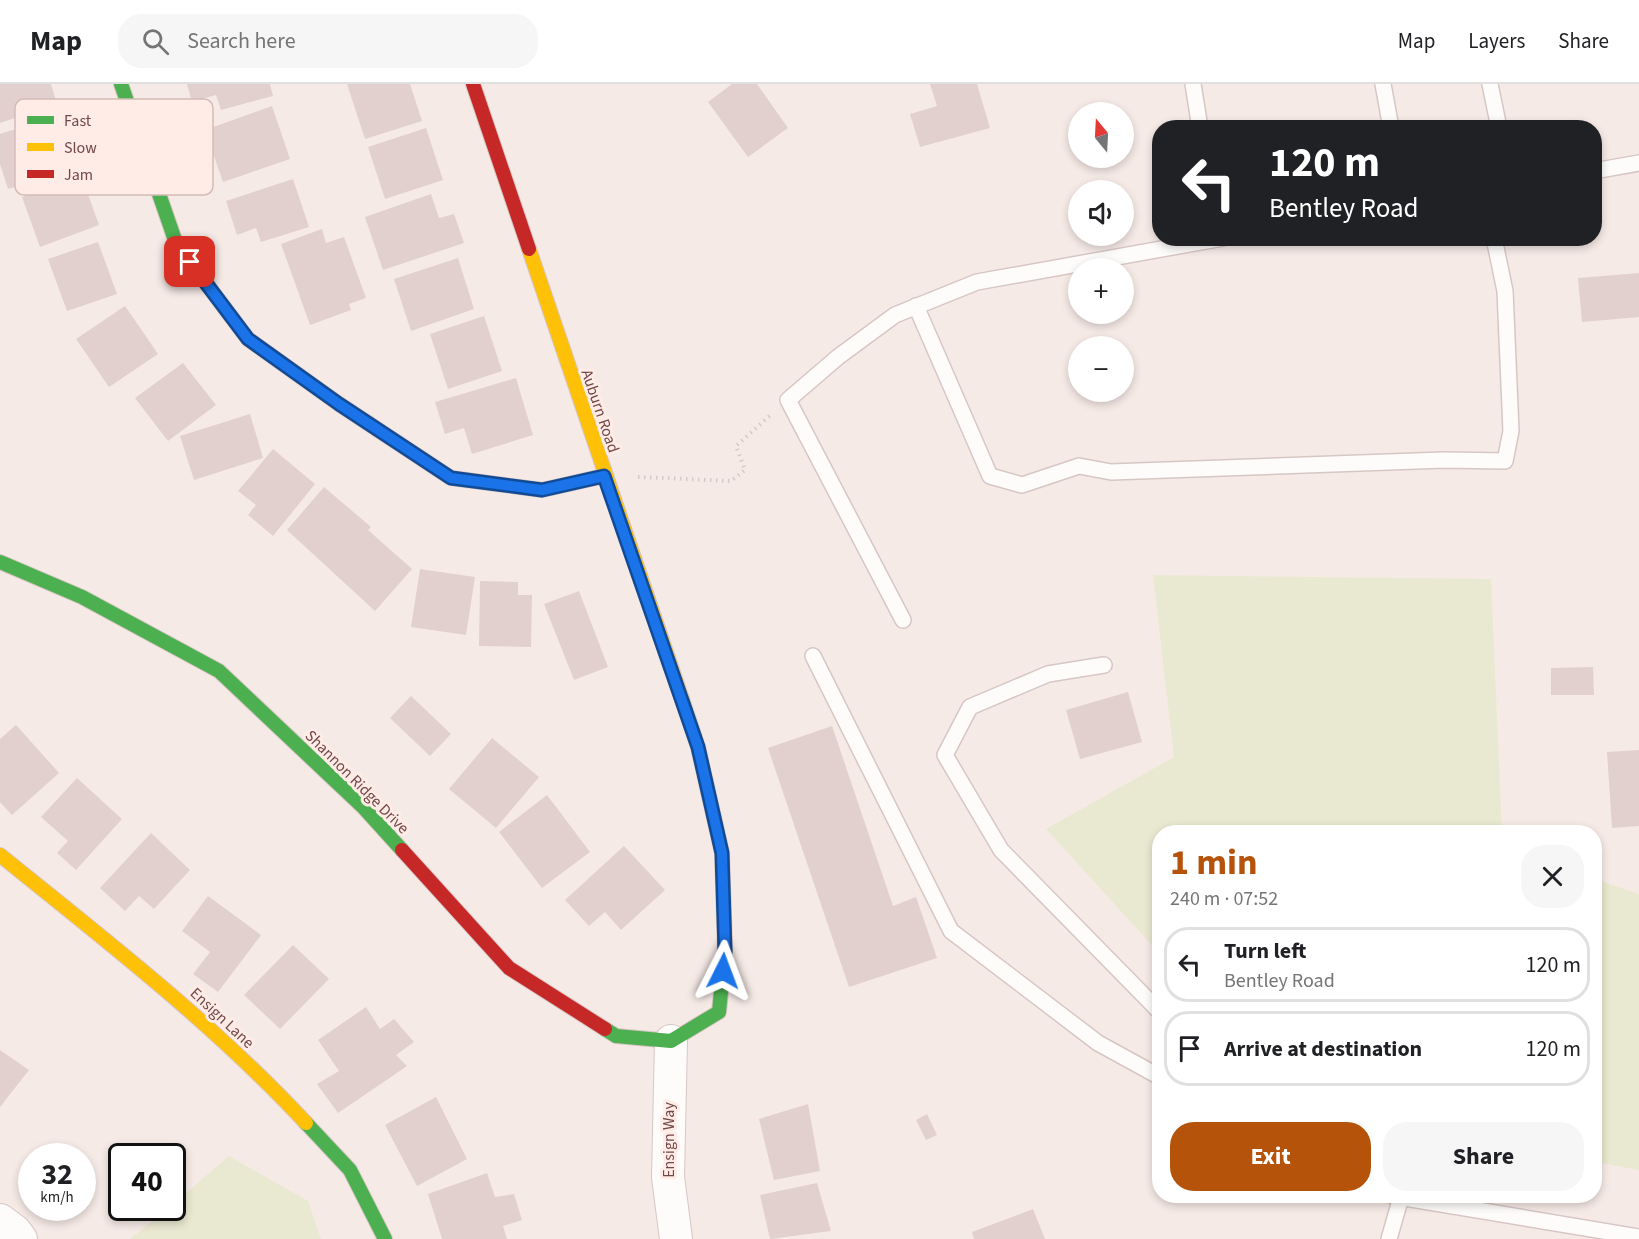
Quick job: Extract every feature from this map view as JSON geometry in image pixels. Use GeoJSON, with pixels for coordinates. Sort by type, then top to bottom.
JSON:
{"type":"FeatureCollection","features":[{"type":"Feature","properties":{"kind":"street"},"geometry":{"type":"LineString","coordinates":[[121,84],[126,99]]}},
{"type":"Feature","properties":{"kind":"street","name":"Auburn Road"},"geometry":{"type":"LineString","coordinates":[[473,84],[604,476],[698,747],[722,853],[725,951],[719,1012],[671,1041]]}},
{"type":"Feature","properties":{"kind":"street"},"geometry":{"type":"LineString","coordinates":[[159,195],[176,243],[248,339],[339,404],[451,478],[542,490],[604,476]]}},
{"type":"Feature","properties":{"kind":"street","name":"Shannon Ridge Drive"},"geometry":{"type":"LineString","coordinates":[[0,562],[82,597],[219,671],[364,808],[509,968],[616,1036],[671,1041]]}},
{"type":"Feature","properties":{"kind":"street","name":"Ensign Lane"},"geometry":{"type":"LineString","coordinates":[[0,855],[178,999],[282,1097],[350,1170],[386,1239]]}},
{"type":"Feature","properties":{"kind":"street","name":"Ensign Way"},"geometry":{"type":"LineString","coordinates":[[671,1041],[668,1177],[676,1239]]}},
{"type":"Feature","properties":{"kind":"street"},"geometry":{"type":"LineString","coordinates":[[0,1220],[15,1231],[21,1239]]}},
{"type":"Feature","properties":{"kind":"lane"},"geometry":{"type":"LineString","coordinates":[[1193,84],[1199,120]]}},
{"type":"Feature","properties":{"kind":"lane"},"geometry":{"type":"LineString","coordinates":[[1383,84],[1390,120]]}},
{"type":"Feature","properties":{"kind":"lane"},"geometry":{"type":"LineString","coordinates":[[1490,84],[1497,120]]}},
{"type":"Feature","properties":{"kind":"lane"},"geometry":{"type":"LineString","coordinates":[[1602,170],[1639,163]]}},
{"type":"Feature","properties":{"kind":"lane"},"geometry":{"type":"LineString","coordinates":[[903,620],[788,400],[838,357],[895,315],[977,282],[1180,246]]}},
{"type":"Feature","properties":{"kind":"lane"},"geometry":{"type":"LineString","coordinates":[[916,306],[990,476],[1022,485],[1079,466],[1111,472],[1444,460],[1505,461],[1511,431],[1505,291],[1496,246]]}},
{"type":"Feature","properties":{"kind":"lane"},"geometry":{"type":"LineString","coordinates":[[813,656],[951,931],[1098,1043],[1152,1073]]}},
{"type":"Feature","properties":{"kind":"lane"},"geometry":{"type":"LineString","coordinates":[[1104,665],[1048,674],[970,707],[945,754],[1001,850],[1152,1004]]}},
{"type":"Feature","properties":{"kind":"lane"},"geometry":{"type":"LineString","coordinates":[[1389,1239],[1396,1203]]}},
{"type":"Feature","properties":{"kind":"lane"},"geometry":{"type":"LineString","coordinates":[[1438,1203],[1639,1237]]}},
{"type":"Feature","properties":{"kind":"path"},"geometry":{"type":"LineString","coordinates":[[604,476],[731,481],[745,470],[736,446],[788,400]]}},
{"type":"Feature","properties":{"kind":"green space"},"geometry":{"type":"Polygon","coordinates":[[[1153,575],[1491,579],[1502,825],[1152,825],[1152,945],[1046,829],[1174,757],[1153,575]]]}},
{"type":"Feature","properties":{"kind":"green space"},"geometry":{"type":"Polygon","coordinates":[[[1602,881],[1639,894],[1639,1170],[1602,1163],[1602,881]]]}},
{"type":"Feature","properties":{"kind":"green space"},"geometry":{"type":"Polygon","coordinates":[[[229,1156],[308,1201],[321,1239],[130,1239],[152,1221],[186,1221],[186,1193],[229,1156]]]}},
{"type":"Feature","properties":{"kind":"building"},"geometry":{"type":"Polygon","coordinates":[[[0,84],[51,84],[56,99],[15,99],[15,118],[0,123],[0,84]]]}},
{"type":"Feature","properties":{"kind":"building"},"geometry":{"type":"Polygon","coordinates":[[[187,84],[270,84],[273,96],[221,110],[216,95],[191,99],[187,84]]]}},
{"type":"Feature","properties":{"kind":"building"},"geometry":{"type":"Polygon","coordinates":[[[347,84],[410,84],[422,121],[365,139],[347,84]]]}},
{"type":"Feature","properties":{"kind":"building"},"geometry":{"type":"Polygon","coordinates":[[[732,84],[757,84],[788,128],[748,157],[708,102],[732,84]]]}},
{"type":"Feature","properties":{"kind":"building"},"geometry":{"type":"Polygon","coordinates":[[[930,84],[977,84],[990,128],[920,147],[910,114],[937,106],[930,84]]]}},
{"type":"Feature","properties":{"kind":"building"},"geometry":{"type":"Polygon","coordinates":[[[272,106],[290,159],[223,182],[213,153],[213,127],[272,106]]]}},
{"type":"Feature","properties":{"kind":"building"},"geometry":{"type":"Polygon","coordinates":[[[426,128],[443,180],[385,199],[368,147],[426,128]]]}},
{"type":"Feature","properties":{"kind":"building"},"geometry":{"type":"Polygon","coordinates":[[[15,129],[15,187],[8,189],[0,164],[0,134],[15,129]]]}},
{"type":"Feature","properties":{"kind":"building"},"geometry":{"type":"Polygon","coordinates":[[[293,179],[309,227],[261,242],[256,228],[237,235],[226,201],[293,179]]]}},
{"type":"Feature","properties":{"kind":"building"},"geometry":{"type":"Polygon","coordinates":[[[431,194],[439,218],[454,214],[464,243],[383,270],[365,217],[431,194]]]}},
{"type":"Feature","properties":{"kind":"building"},"geometry":{"type":"Polygon","coordinates":[[[27,195],[88,195],[99,225],[40,247],[22,197],[27,195]]]}},
{"type":"Feature","properties":{"kind":"building"},"geometry":{"type":"Polygon","coordinates":[[[322,229],[326,243],[344,237],[366,298],[349,304],[351,310],[310,325],[281,244],[322,229]]]}},
{"type":"Feature","properties":{"kind":"building"},"geometry":{"type":"Polygon","coordinates":[[[98,242],[117,294],[67,311],[48,259],[98,242]]]}},
{"type":"Feature","properties":{"kind":"building"},"geometry":{"type":"Polygon","coordinates":[[[458,258],[474,309],[411,331],[394,279],[458,258]]]}},
{"type":"Feature","properties":{"kind":"building"},"geometry":{"type":"Polygon","coordinates":[[[1639,273],[1639,317],[1582,322],[1578,278],[1639,273]]]}},
{"type":"Feature","properties":{"kind":"building"},"geometry":{"type":"Polygon","coordinates":[[[125,306],[158,354],[109,387],[76,339],[125,306]]]}},
{"type":"Feature","properties":{"kind":"building"},"geometry":{"type":"Polygon","coordinates":[[[484,316],[502,371],[448,389],[430,334],[484,316]]]}},
{"type":"Feature","properties":{"kind":"building"},"geometry":{"type":"Polygon","coordinates":[[[183,363],[216,405],[168,441],[135,398],[183,363]]]}},
{"type":"Feature","properties":{"kind":"building"},"geometry":{"type":"Polygon","coordinates":[[[516,378],[533,435],[472,454],[464,428],[445,434],[435,402],[516,378]]]}},
{"type":"Feature","properties":{"kind":"building"},"geometry":{"type":"Polygon","coordinates":[[[250,414],[263,458],[194,480],[180,436],[250,414]]]}},
{"type":"Feature","properties":{"kind":"building"},"geometry":{"type":"Polygon","coordinates":[[[273,449],[315,484],[273,536],[248,515],[256,505],[238,491],[273,449]]]}},
{"type":"Feature","properties":{"kind":"building"},"geometry":{"type":"Polygon","coordinates":[[[324,487],[371,527],[368,530],[412,569],[375,611],[287,530],[324,487]]]}},
{"type":"Feature","properties":{"kind":"building"},"geometry":{"type":"Polygon","coordinates":[[[420,569],[475,577],[466,635],[411,627],[420,569]]]}},
{"type":"Feature","properties":{"kind":"building"},"geometry":{"type":"Polygon","coordinates":[[[480,581],[518,582],[518,595],[532,595],[531,647],[479,646],[480,581]]]}},
{"type":"Feature","properties":{"kind":"building"},"geometry":{"type":"Polygon","coordinates":[[[579,591],[608,667],[574,680],[544,604],[579,591]]]}},
{"type":"Feature","properties":{"kind":"building"},"geometry":{"type":"Polygon","coordinates":[[[1593,667],[1594,695],[1551,695],[1551,668],[1593,667]]]}},
{"type":"Feature","properties":{"kind":"building"},"geometry":{"type":"Polygon","coordinates":[[[1128,692],[1142,742],[1080,759],[1066,710],[1128,692]]]}},
{"type":"Feature","properties":{"kind":"building"},"geometry":{"type":"Polygon","coordinates":[[[411,696],[451,734],[430,756],[390,718],[411,696]]]}},
{"type":"Feature","properties":{"kind":"building"},"geometry":{"type":"Polygon","coordinates":[[[16,725],[59,773],[12,815],[0,802],[0,739],[16,725]]]}},
{"type":"Feature","properties":{"kind":"building"},"geometry":{"type":"Polygon","coordinates":[[[832,726],[893,906],[916,897],[937,958],[849,987],[768,748],[832,726]]]}},
{"type":"Feature","properties":{"kind":"building"},"geometry":{"type":"Polygon","coordinates":[[[492,738],[539,777],[496,828],[449,789],[492,738]]]}},
{"type":"Feature","properties":{"kind":"building"},"geometry":{"type":"Polygon","coordinates":[[[1639,750],[1639,826],[1612,828],[1607,752],[1639,750]]]}},
{"type":"Feature","properties":{"kind":"building"},"geometry":{"type":"Polygon","coordinates":[[[77,778],[122,819],[76,870],[57,853],[68,841],[41,817],[77,778]]]}},
{"type":"Feature","properties":{"kind":"building"},"geometry":{"type":"Polygon","coordinates":[[[547,795],[590,852],[542,888],[499,832],[547,795]]]}},
{"type":"Feature","properties":{"kind":"building"},"geometry":{"type":"Polygon","coordinates":[[[151,833],[190,870],[154,909],[139,896],[125,911],[100,888],[151,833]]]}},
{"type":"Feature","properties":{"kind":"building"},"geometry":{"type":"Polygon","coordinates":[[[624,846],[665,890],[621,930],[605,912],[589,926],[565,900],[624,846]]]}},
{"type":"Feature","properties":{"kind":"building"},"geometry":{"type":"Polygon","coordinates":[[[208,896],[261,935],[218,992],[193,974],[210,952],[182,931],[208,896]]]}},
{"type":"Feature","properties":{"kind":"building"},"geometry":{"type":"Polygon","coordinates":[[[293,945],[329,979],[280,1029],[244,995],[293,945]]]}},
{"type":"Feature","properties":{"kind":"building"},"geometry":{"type":"Polygon","coordinates":[[[366,1007],[380,1029],[394,1019],[414,1042],[396,1055],[407,1066],[338,1113],[317,1084],[339,1071],[318,1040],[366,1007]]]}},
{"type":"Feature","properties":{"kind":"building"},"geometry":{"type":"Polygon","coordinates":[[[0,1050],[29,1070],[0,1107],[0,1050]]]}},
{"type":"Feature","properties":{"kind":"building"},"geometry":{"type":"Polygon","coordinates":[[[436,1097],[467,1159],[417,1186],[385,1125],[436,1097]]]}},
{"type":"Feature","properties":{"kind":"building"},"geometry":{"type":"Polygon","coordinates":[[[808,1104],[820,1171],[774,1180],[759,1119],[808,1104]]]}},
{"type":"Feature","properties":{"kind":"building"},"geometry":{"type":"Polygon","coordinates":[[[927,1114],[937,1135],[926,1140],[916,1120],[927,1114]]]}},
{"type":"Feature","properties":{"kind":"building"},"geometry":{"type":"Polygon","coordinates":[[[487,1173],[495,1197],[514,1194],[522,1220],[503,1226],[507,1239],[442,1239],[428,1194],[487,1173]]]}},
{"type":"Feature","properties":{"kind":"building"},"geometry":{"type":"Polygon","coordinates":[[[817,1183],[831,1231],[770,1239],[760,1195],[817,1183]]]}},
{"type":"Feature","properties":{"kind":"building"},"geometry":{"type":"Polygon","coordinates":[[[1033,1209],[1045,1239],[974,1239],[972,1232],[1033,1209]]]}},
{"type":"Feature","properties":{"kind":"traffic: fast"},"geometry":{"type":"LineString","coordinates":[[121,84],[126,99]]}},
{"type":"Feature","properties":{"kind":"traffic: fast"},"geometry":{"type":"LineString","coordinates":[[159,195],[176,243],[248,339]]}},
{"type":"Feature","properties":{"kind":"traffic: fast"},"geometry":{"type":"LineString","coordinates":[[0,562],[82,597],[219,671],[364,808],[402,850]]}},
{"type":"Feature","properties":{"kind":"traffic: fast"},"geometry":{"type":"LineString","coordinates":[[605,1029],[616,1036],[671,1041],[719,1012],[725,951],[722,853],[698,747],[682,699]]}},
{"type":"Feature","properties":{"kind":"traffic: fast"},"geometry":{"type":"LineString","coordinates":[[306,1123],[350,1170],[385,1239]]}},
{"type":"Feature","properties":{"kind":"traffic: slow"},"geometry":{"type":"LineString","coordinates":[[529,249],[682,699]]}},
{"type":"Feature","properties":{"kind":"traffic: slow"},"geometry":{"type":"LineString","coordinates":[[248,339],[339,404],[451,478],[542,490],[604,476]]}},
{"type":"Feature","properties":{"kind":"traffic: slow"},"geometry":{"type":"LineString","coordinates":[[0,855],[158,983],[234,1051],[306,1123]]}},
{"type":"Feature","properties":{"kind":"traffic: jam"},"geometry":{"type":"LineString","coordinates":[[473,84],[529,249]]}},
{"type":"Feature","properties":{"kind":"traffic: jam"},"geometry":{"type":"LineString","coordinates":[[402,850],[509,968],[605,1029]]}},
{"type":"Feature","properties":{"kind":"route"},"geometry":{"type":"LineString","coordinates":[[190,262],[248,339],[339,404],[451,478],[542,490],[604,476],[698,747],[722,853],[725,951],[723,971]]}}]}
